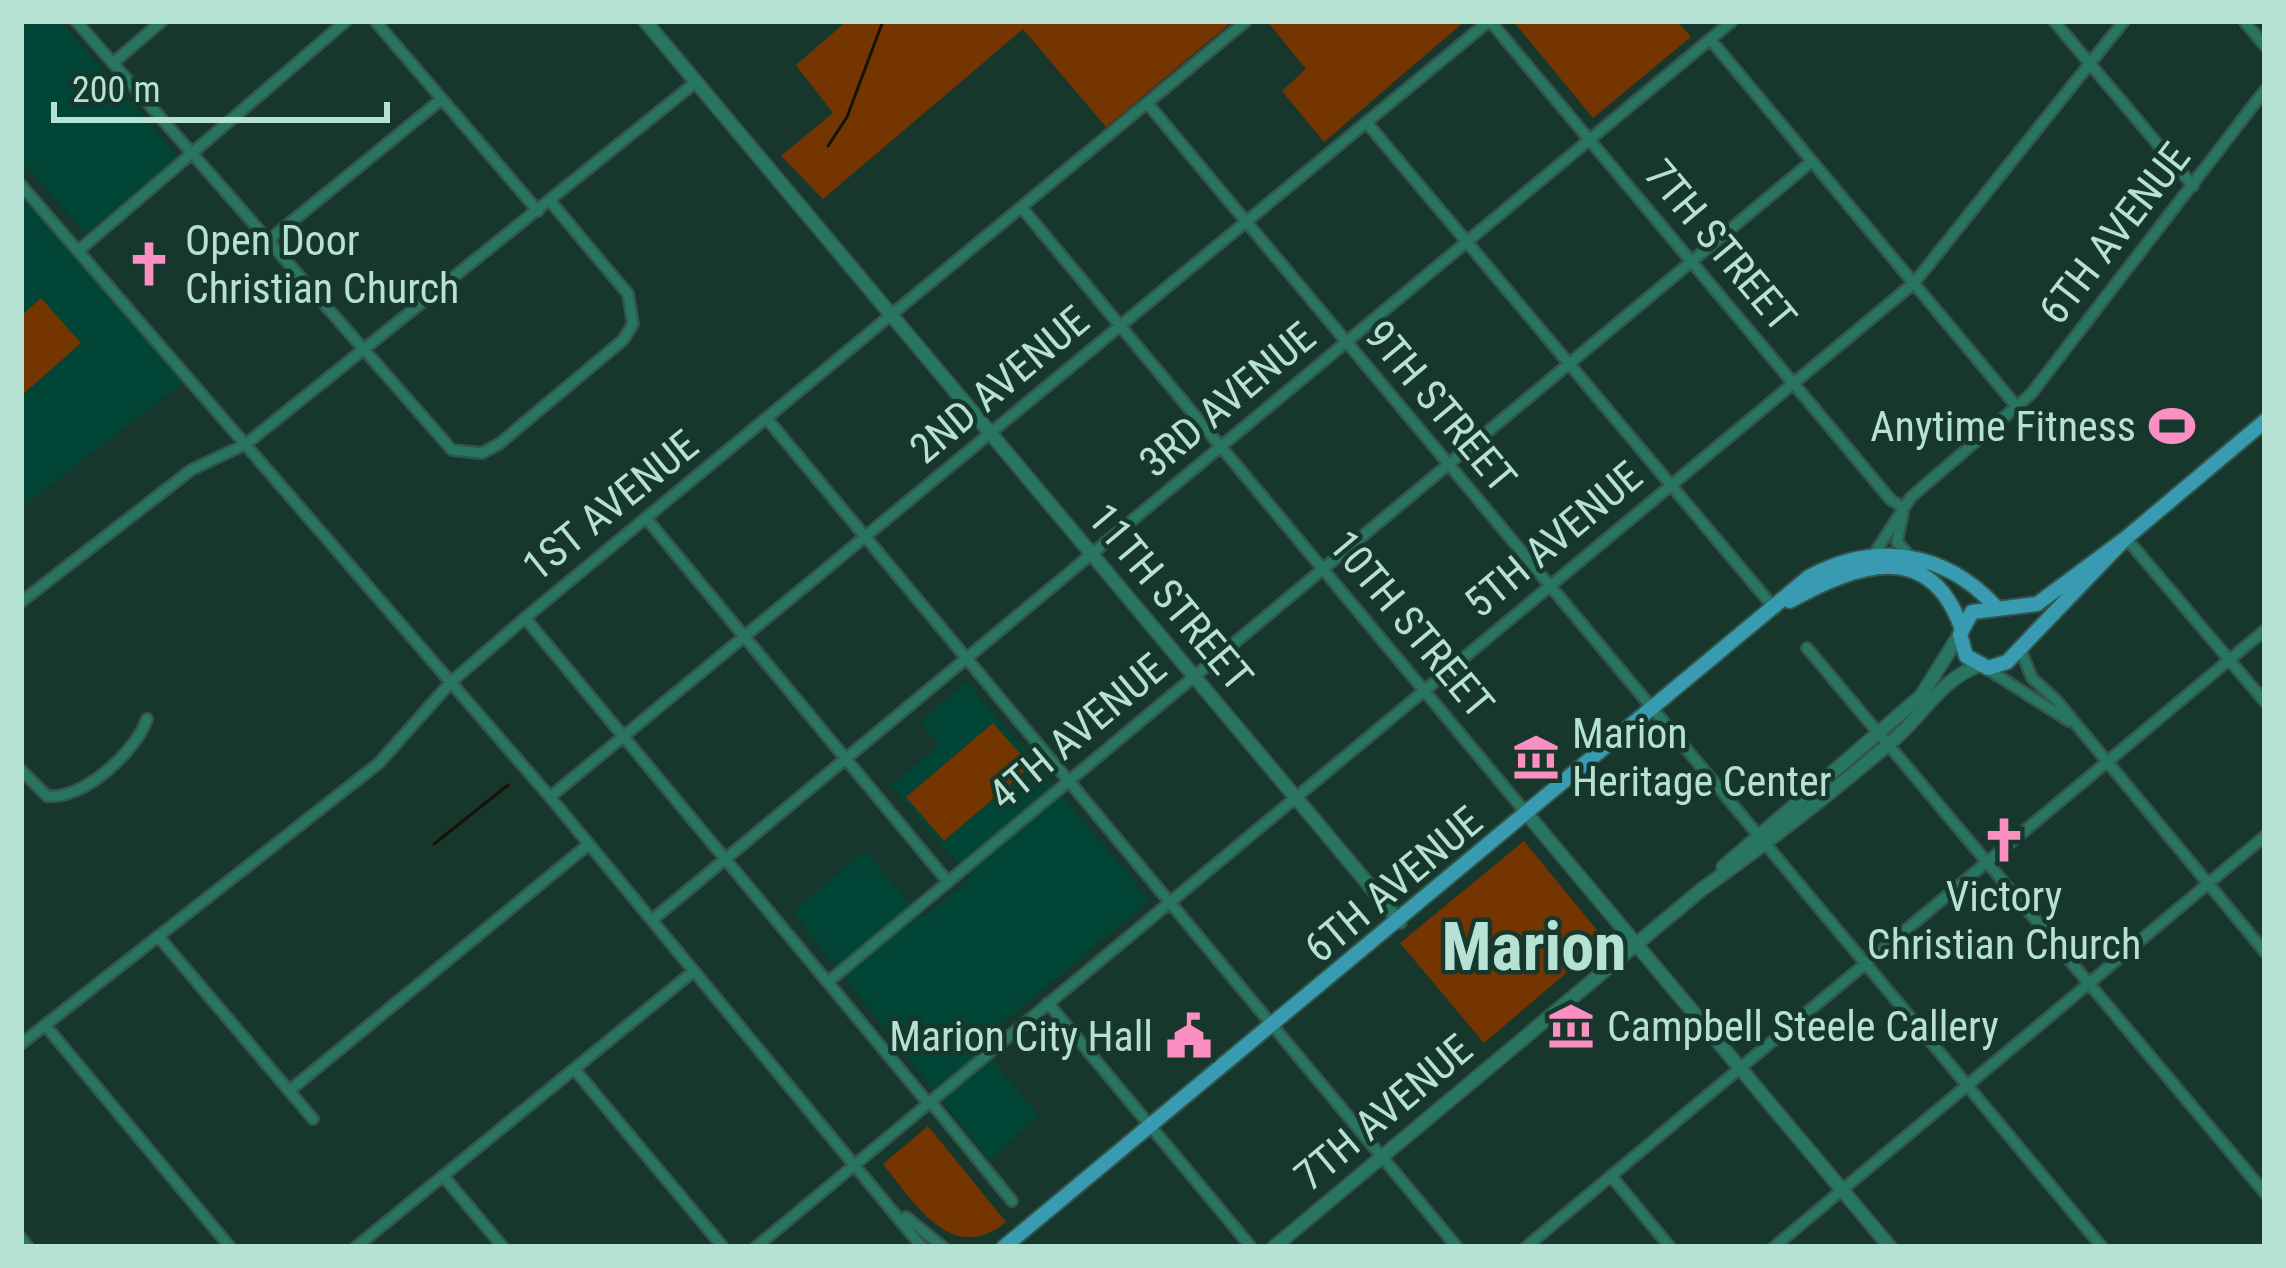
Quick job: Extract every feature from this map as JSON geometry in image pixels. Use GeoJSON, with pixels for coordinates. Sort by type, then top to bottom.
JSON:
{"type":"FeatureCollection","features":[{"type":"Feature","properties":{"kind":"main road"},"geometry":{"type":"LineString","coordinates":[[2060,594],[1972,612],[1960,630],[1966,656],[1982,666],[2007,662],[2060,594],[2265,421]]}},
{"type":"Feature","properties":{"kind":"main road"},"geometry":{"type":"LineString","coordinates":[[1874,554],[1909,555],[1946,568],[2016,621],[2020,644]]}},
{"type":"Feature","properties":{"kind":"main road","name":"6TH AVENUE"},"geometry":{"type":"LineString","coordinates":[[1004,1247],[1809,577],[1874,554]]}},
{"type":"Feature","properties":{"kind":"main road","name":"6TH AVENUE"},"geometry":{"type":"LineString","coordinates":[[1775,609],[1828,580],[1890,566],[1914,569],[1933,581],[1960,630]]}},
{"type":"Feature","properties":{"kind":"main road","name":"6TH AVENUE"},"geometry":{"type":"LineString","coordinates":[[1019,1247],[1108,1163]]}},
{"type":"Feature","properties":{"kind":"street"},"geometry":{"type":"LineString","coordinates":[[76,21],[452,450],[482,453],[499,445],[623,340],[633,324],[628,294],[550,201]]}},
{"type":"Feature","properties":{"kind":"street"},"geometry":{"type":"LineString","coordinates":[[113,63],[162,21]]}},
{"type":"Feature","properties":{"kind":"street"},"geometry":{"type":"LineString","coordinates":[[78,251],[346,21]]}},
{"type":"Feature","properties":{"kind":"street"},"geometry":{"type":"LineString","coordinates":[[375,21],[538,211]]}},
{"type":"Feature","properties":{"kind":"street","name":"11TH STREET"},"geometry":{"type":"LineString","coordinates":[[645,21],[1400,922]]}},
{"type":"Feature","properties":{"kind":"street","name":"1ST AVENUE"},"geometry":{"type":"LineString","coordinates":[[21,1044],[379,763],[451,682],[524,617],[1246,21]]}},
{"type":"Feature","properties":{"kind":"street","name":"2ND AVENUE"},"geometry":{"type":"LineString","coordinates":[[550,797],[1490,21]]}},
{"type":"Feature","properties":{"kind":"street","name":"7TH STREET"},"geometry":{"type":"LineString","coordinates":[[1490,21],[1891,500],[1904,508]]}},
{"type":"Feature","properties":{"kind":"street","name":"3RD AVENUE"},"geometry":{"type":"LineString","coordinates":[[652,920],[1732,21]]}},
{"type":"Feature","properties":{"kind":"street"},"geometry":{"type":"LineString","coordinates":[[2054,21],[2193,186]]}},
{"type":"Feature","properties":{"kind":"street","name":"5TH AVENUE"},"geometry":{"type":"LineString","coordinates":[[756,1247],[1914,283],[2124,21]]}},
{"type":"Feature","properties":{"kind":"street"},"geometry":{"type":"LineString","coordinates":[[2244,21],[2265,46]]}},
{"type":"Feature","properties":{"kind":"street"},"geometry":{"type":"LineString","coordinates":[[1710,39],[2017,407]]}},
{"type":"Feature","properties":{"kind":"street"},"geometry":{"type":"LineString","coordinates":[[21,602],[191,470],[246,444],[696,82]]}},
{"type":"Feature","properties":{"kind":"street","name":"6TH AVENUE"},"geometry":{"type":"LineString","coordinates":[[1874,554],[1926,482],[2017,407],[2265,90]]}},
{"type":"Feature","properties":{"kind":"street"},"geometry":{"type":"LineString","coordinates":[[269,240],[442,99]]}},
{"type":"Feature","properties":{"kind":"street","name":"9TH STREET"},"geometry":{"type":"LineString","coordinates":[[1148,104],[2102,1247]]}},
{"type":"Feature","properties":{"kind":"street"},"geometry":{"type":"LineString","coordinates":[[1367,123],[1775,609]]}},
{"type":"Feature","properties":{"kind":"street","name":"4TH AVENUE"},"geometry":{"type":"LineString","coordinates":[[828,982],[1812,161]]}},
{"type":"Feature","properties":{"kind":"street"},"geometry":{"type":"LineString","coordinates":[[21,185],[550,797],[897,1210],[922,1247]]}},
{"type":"Feature","properties":{"kind":"street","name":"10TH STREET"},"geometry":{"type":"LineString","coordinates":[[1022,208],[1890,1247]]}},
{"type":"Feature","properties":{"kind":"street"},"geometry":{"type":"LineString","coordinates":[[768,420],[1456,1247]]}},
{"type":"Feature","properties":{"kind":"street"},"geometry":{"type":"LineString","coordinates":[[1904,508],[1898,542],[1909,555]]}},
{"type":"Feature","properties":{"kind":"street"},"geometry":{"type":"LineString","coordinates":[[646,518],[948,882]]}},
{"type":"Feature","properties":{"kind":"street"},"geometry":{"type":"LineString","coordinates":[[2126,538],[2265,702]]}},
{"type":"Feature","properties":{"kind":"street"},"geometry":{"type":"LineString","coordinates":[[524,617],[1012,1201]]}},
{"type":"Feature","properties":{"kind":"street","name":"7TH AVENUE"},"geometry":{"type":"LineString","coordinates":[[1883,740],[1930,686],[1960,630]]}},
{"type":"Feature","properties":{"kind":"street"},"geometry":{"type":"LineString","coordinates":[[1526,1247],[2265,630]]}},
{"type":"Feature","properties":{"kind":"street"},"geometry":{"type":"LineString","coordinates":[[2020,644],[2032,678],[2265,952]]}},
{"type":"Feature","properties":{"kind":"street"},"geometry":{"type":"LineString","coordinates":[[1807,648],[2265,1193]]}},
{"type":"Feature","properties":{"kind":"street"},"geometry":{"type":"LineString","coordinates":[[1982,666],[2073,724]]}},
{"type":"Feature","properties":{"kind":"street","name":"7TH AVENUE"},"geometry":{"type":"LineString","coordinates":[[1274,1247],[1949,680],[1982,666]]}},
{"type":"Feature","properties":{"kind":"street"},"geometry":{"type":"LineString","coordinates":[[21,770],[47,796],[61,798],[140,741],[147,719]]}},
{"type":"Feature","properties":{"kind":"street"},"geometry":{"type":"LineString","coordinates":[[1774,1247],[2265,836]]}},
{"type":"Feature","properties":{"kind":"street"},"geometry":{"type":"LineString","coordinates":[[289,1091],[589,844]]}},
{"type":"Feature","properties":{"kind":"street"},"geometry":{"type":"LineString","coordinates":[[158,936],[313,1119]]}},
{"type":"Feature","properties":{"kind":"street"},"geometry":{"type":"LineString","coordinates":[[356,1247],[694,971]]}},
{"type":"Feature","properties":{"kind":"street"},"geometry":{"type":"LineString","coordinates":[[1048,1003],[1251,1247]]}},
{"type":"Feature","properties":{"kind":"street"},"geometry":{"type":"LineString","coordinates":[[46,1025],[230,1247]]}},
{"type":"Feature","properties":{"kind":"street"},"geometry":{"type":"LineString","coordinates":[[575,1070],[723,1247]]}},
{"type":"Feature","properties":{"kind":"street"},"geometry":{"type":"LineString","coordinates":[[1611,1176],[1670,1247]]}},
{"type":"Feature","properties":{"kind":"street"},"geometry":{"type":"LineString","coordinates":[[444,1178],[503,1247]]}},
{"type":"Feature","properties":{"kind":"street"},"geometry":{"type":"LineString","coordinates":[[897,1210],[943,1247]]}},
{"type":"Feature","properties":{"kind":"street"},"geometry":{"type":"LineString","coordinates":[[21,1238],[28,1247]]}},
{"type":"Feature","properties":{"kind":"shaded area"},"geometry":{"type":"Polygon","coordinates":[[[21,21],[60,21],[178,157],[86,234],[21,160],[21,21]]]}},
{"type":"Feature","properties":{"kind":"shaded area"},"geometry":{"type":"Polygon","coordinates":[[[847,21],[1233,21],[1106,127],[1023,29],[823,199],[781,156],[833,113],[796,65],[847,21]]]}},
{"type":"Feature","properties":{"kind":"shaded area"},"geometry":{"type":"Polygon","coordinates":[[[1267,21],[1465,21],[1324,142],[1282,91],[1306,69],[1267,21]]]}},
{"type":"Feature","properties":{"kind":"shaded area"},"geometry":{"type":"Polygon","coordinates":[[[1513,21],[1677,21],[1691,37],[1593,118],[1513,21]]]}},
{"type":"Feature","properties":{"kind":"shaded area"},"geometry":{"type":"Polygon","coordinates":[[[21,195],[183,382],[21,508],[21,195]]]}},
{"type":"Feature","properties":{"kind":"shaded area"},"geometry":{"type":"Polygon","coordinates":[[[41,298],[81,343],[21,396],[21,316],[41,298]]]}},
{"type":"Feature","properties":{"kind":"shaded area"},"geometry":{"type":"Polygon","coordinates":[[[967,682],[1149,900],[978,1043],[1039,1116],[989,1160],[793,912],[865,851],[922,918],[971,879],[891,785],[940,745],[920,722],[967,682]]]}},
{"type":"Feature","properties":{"kind":"shaded area"},"geometry":{"type":"Polygon","coordinates":[[[993,723],[1031,766],[944,841],[906,797],[993,723]]]}},
{"type":"Feature","properties":{"kind":"shaded area"},"geometry":{"type":"Polygon","coordinates":[[[1524,841],[1605,940],[1484,1043],[1400,943],[1524,841]]]}},
{"type":"Feature","properties":{"kind":"shaded area"},"geometry":{"type":"Polygon","coordinates":[[[928,1126],[1006,1222],[987,1234],[952,1234],[909,1197],[883,1164],[928,1126]]]}},
{"type":"Feature","properties":{"kind":"waterway"},"geometry":{"type":"LineString","coordinates":[[828,146],[847,117],[883,21]]}},
{"type":"Feature","properties":{"kind":"waterway"},"geometry":{"type":"LineString","coordinates":[[434,844],[508,785]]}},
{"type":"Feature","properties":{"kind":"place","name":"Open Door Christian Church"},"geometry":{"type":"Point","coordinates":[149,264]}},
{"type":"Feature","properties":{"kind":"place","name":"Anytime Fitness"},"geometry":{"type":"Point","coordinates":[2172,426]}},
{"type":"Feature","properties":{"kind":"place","name":"Marion Heritage Center"},"geometry":{"type":"Point","coordinates":[1536,757]}},
{"type":"Feature","properties":{"kind":"place","name":"Victory Christian Church"},"geometry":{"type":"Point","coordinates":[2004,840]}},
{"type":"Feature","properties":{"kind":"place","name":"Campbell Steele Callery"},"geometry":{"type":"Point","coordinates":[1571,1026]}},
{"type":"Feature","properties":{"kind":"place","name":"Marion City Hall"},"geometry":{"type":"Point","coordinates":[1189,1036]}},
{"type":"Feature","properties":{"kind":"district","name":"Marion"},"geometry":{"type":"Point","coordinates":[1534,947]}}]}
